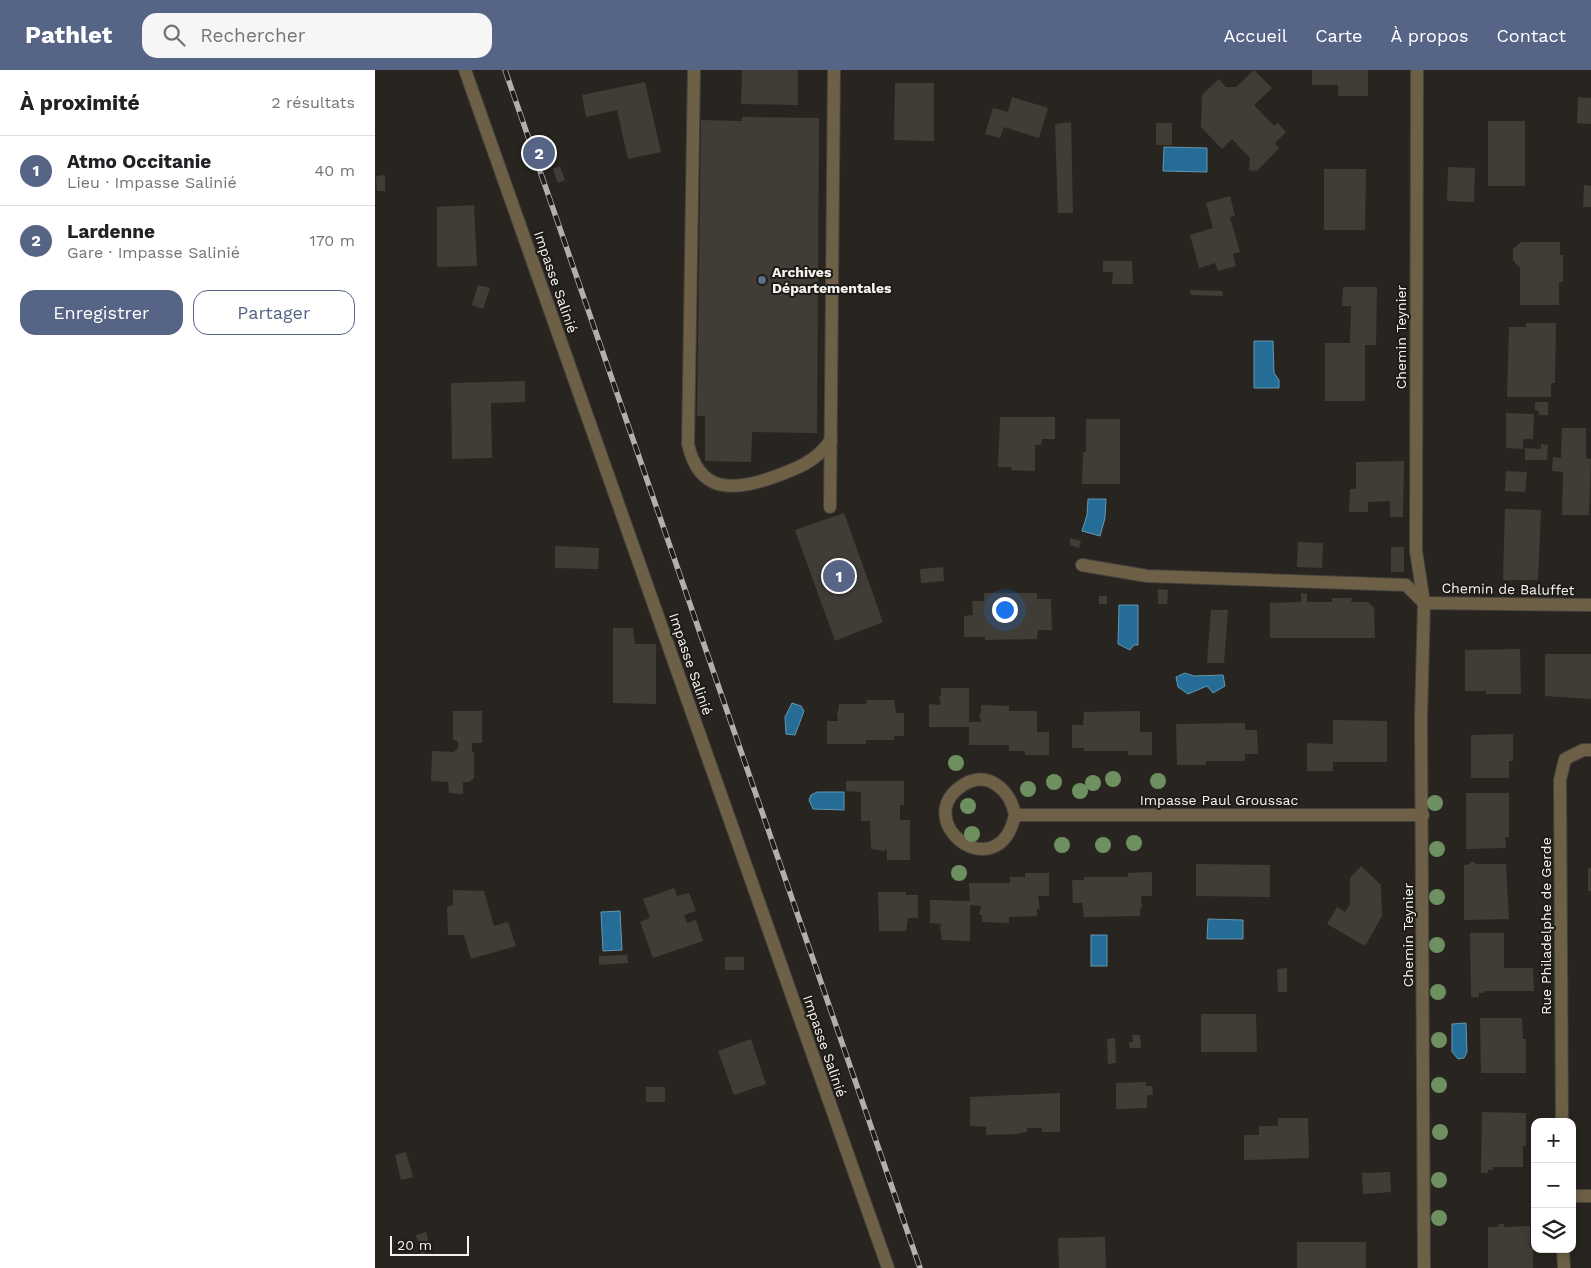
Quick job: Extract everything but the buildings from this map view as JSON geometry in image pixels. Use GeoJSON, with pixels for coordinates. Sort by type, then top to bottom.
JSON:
{"type":"FeatureCollection","features":[{"type":"Feature","properties":{"kind":"street","name":"Impasse Salinié"},"geometry":{"type":"LineString","coordinates":[[465,70],[888,1268]]}},
{"type":"Feature","properties":{"kind":"street"},"geometry":{"type":"LineString","coordinates":[[694,70],[688,444],[691,457],[704,476],[724,486],[738,487],[793,470],[811,462],[823,452],[831,440]]}},
{"type":"Feature","properties":{"kind":"street"},"geometry":{"type":"LineString","coordinates":[[830,507],[834,70]]}},
{"type":"Feature","properties":{"kind":"street","name":"Chemin Teynier"},"geometry":{"type":"LineString","coordinates":[[1417,70],[1416,551],[1425,603],[1421,718],[1424,1268]]}},
{"type":"Feature","properties":{"kind":"street"},"geometry":{"type":"LineString","coordinates":[[1082,565],[1147,576],[1406,585],[1425,603]]}},
{"type":"Feature","properties":{"kind":"street","name":"Chemin de Baluffet"},"geometry":{"type":"LineString","coordinates":[[1425,603],[1591,605]]}},
{"type":"Feature","properties":{"kind":"street","name":"Rue Philadelphe de Gerde"},"geometry":{"type":"LineString","coordinates":[[1562,1118],[1559,780],[1565,759],[1583,750],[1591,750]]}},
{"type":"Feature","properties":{"kind":"street"},"geometry":{"type":"LineString","coordinates":[[981,780],[994,782],[1005,790],[1013,802],[1015,815],[1012,828],[1005,839],[993,846],[980,849],[967,846],[955,838],[948,827],[946,813],[949,800],[956,789],[968,782],[981,780]]}},
{"type":"Feature","properties":{"kind":"street","name":"Impasse Paul Groussac"},"geometry":{"type":"LineString","coordinates":[[1015,815],[1423,815]]}},
{"type":"Feature","properties":{"kind":"street"},"geometry":{"type":"LineString","coordinates":[[1576,1196],[1591,1196]]}},
{"type":"Feature","properties":{"kind":"street"},"geometry":{"type":"LineString","coordinates":[[1563,1253],[1563,1268]]}},
{"type":"Feature","properties":{"kind":"water"},"geometry":{"type":"Polygon","coordinates":[[[1164,147],[1207,148],[1207,172],[1163,171],[1164,147]]]}},
{"type":"Feature","properties":{"kind":"water"},"geometry":{"type":"Polygon","coordinates":[[[1254,341],[1273,341],[1274,373],[1279,380],[1279,388],[1254,388],[1254,341]]]}},
{"type":"Feature","properties":{"kind":"water"},"geometry":{"type":"Polygon","coordinates":[[[1088,499],[1106,499],[1105,518],[1100,536],[1082,531],[1087,515],[1088,499]]]}},
{"type":"Feature","properties":{"kind":"water"},"geometry":{"type":"Polygon","coordinates":[[[1119,605],[1138,605],[1138,645],[1134,645],[1130,650],[1118,644],[1119,605]]]}},
{"type":"Feature","properties":{"kind":"water"},"geometry":{"type":"Polygon","coordinates":[[[1185,673],[1194,676],[1223,675],[1225,686],[1213,693],[1207,686],[1188,694],[1178,687],[1176,677],[1185,673]]]}},
{"type":"Feature","properties":{"kind":"water"},"geometry":{"type":"Polygon","coordinates":[[[792,703],[801,706],[804,711],[795,735],[786,734],[785,717],[792,703]]]}},
{"type":"Feature","properties":{"kind":"water"},"geometry":{"type":"Polygon","coordinates":[[[817,792],[844,792],[844,810],[813,809],[809,800],[811,795],[817,792]]]}},
{"type":"Feature","properties":{"kind":"water"},"geometry":{"type":"Polygon","coordinates":[[[620,911],[622,950],[603,951],[601,912],[620,911]]]}},
{"type":"Feature","properties":{"kind":"water"},"geometry":{"type":"Polygon","coordinates":[[[1208,919],[1243,920],[1243,939],[1207,939],[1208,919]]]}},
{"type":"Feature","properties":{"kind":"water"},"geometry":{"type":"Polygon","coordinates":[[[1091,935],[1107,935],[1107,966],[1091,966],[1091,935]]]}},
{"type":"Feature","properties":{"kind":"water"},"geometry":{"type":"Polygon","coordinates":[[[1466,1023],[1467,1052],[1464,1058],[1458,1059],[1452,1052],[1452,1024],[1466,1023]]]}},
{"type":"Feature","properties":{"kind":"railway"},"geometry":{"type":"LineString","coordinates":[[505,70],[920,1268]]}},
{"type":"Feature","properties":{"kind":"place","name":"Lardenne"},"geometry":{"type":"Point","coordinates":[539,153]}},
{"type":"Feature","properties":{"kind":"place","name":"Archives Départementales"},"geometry":{"type":"Point","coordinates":[762,280]}},
{"type":"Feature","properties":{"kind":"place","name":"Atmo Occitanie"},"geometry":{"type":"Point","coordinates":[839,576]}}]}
